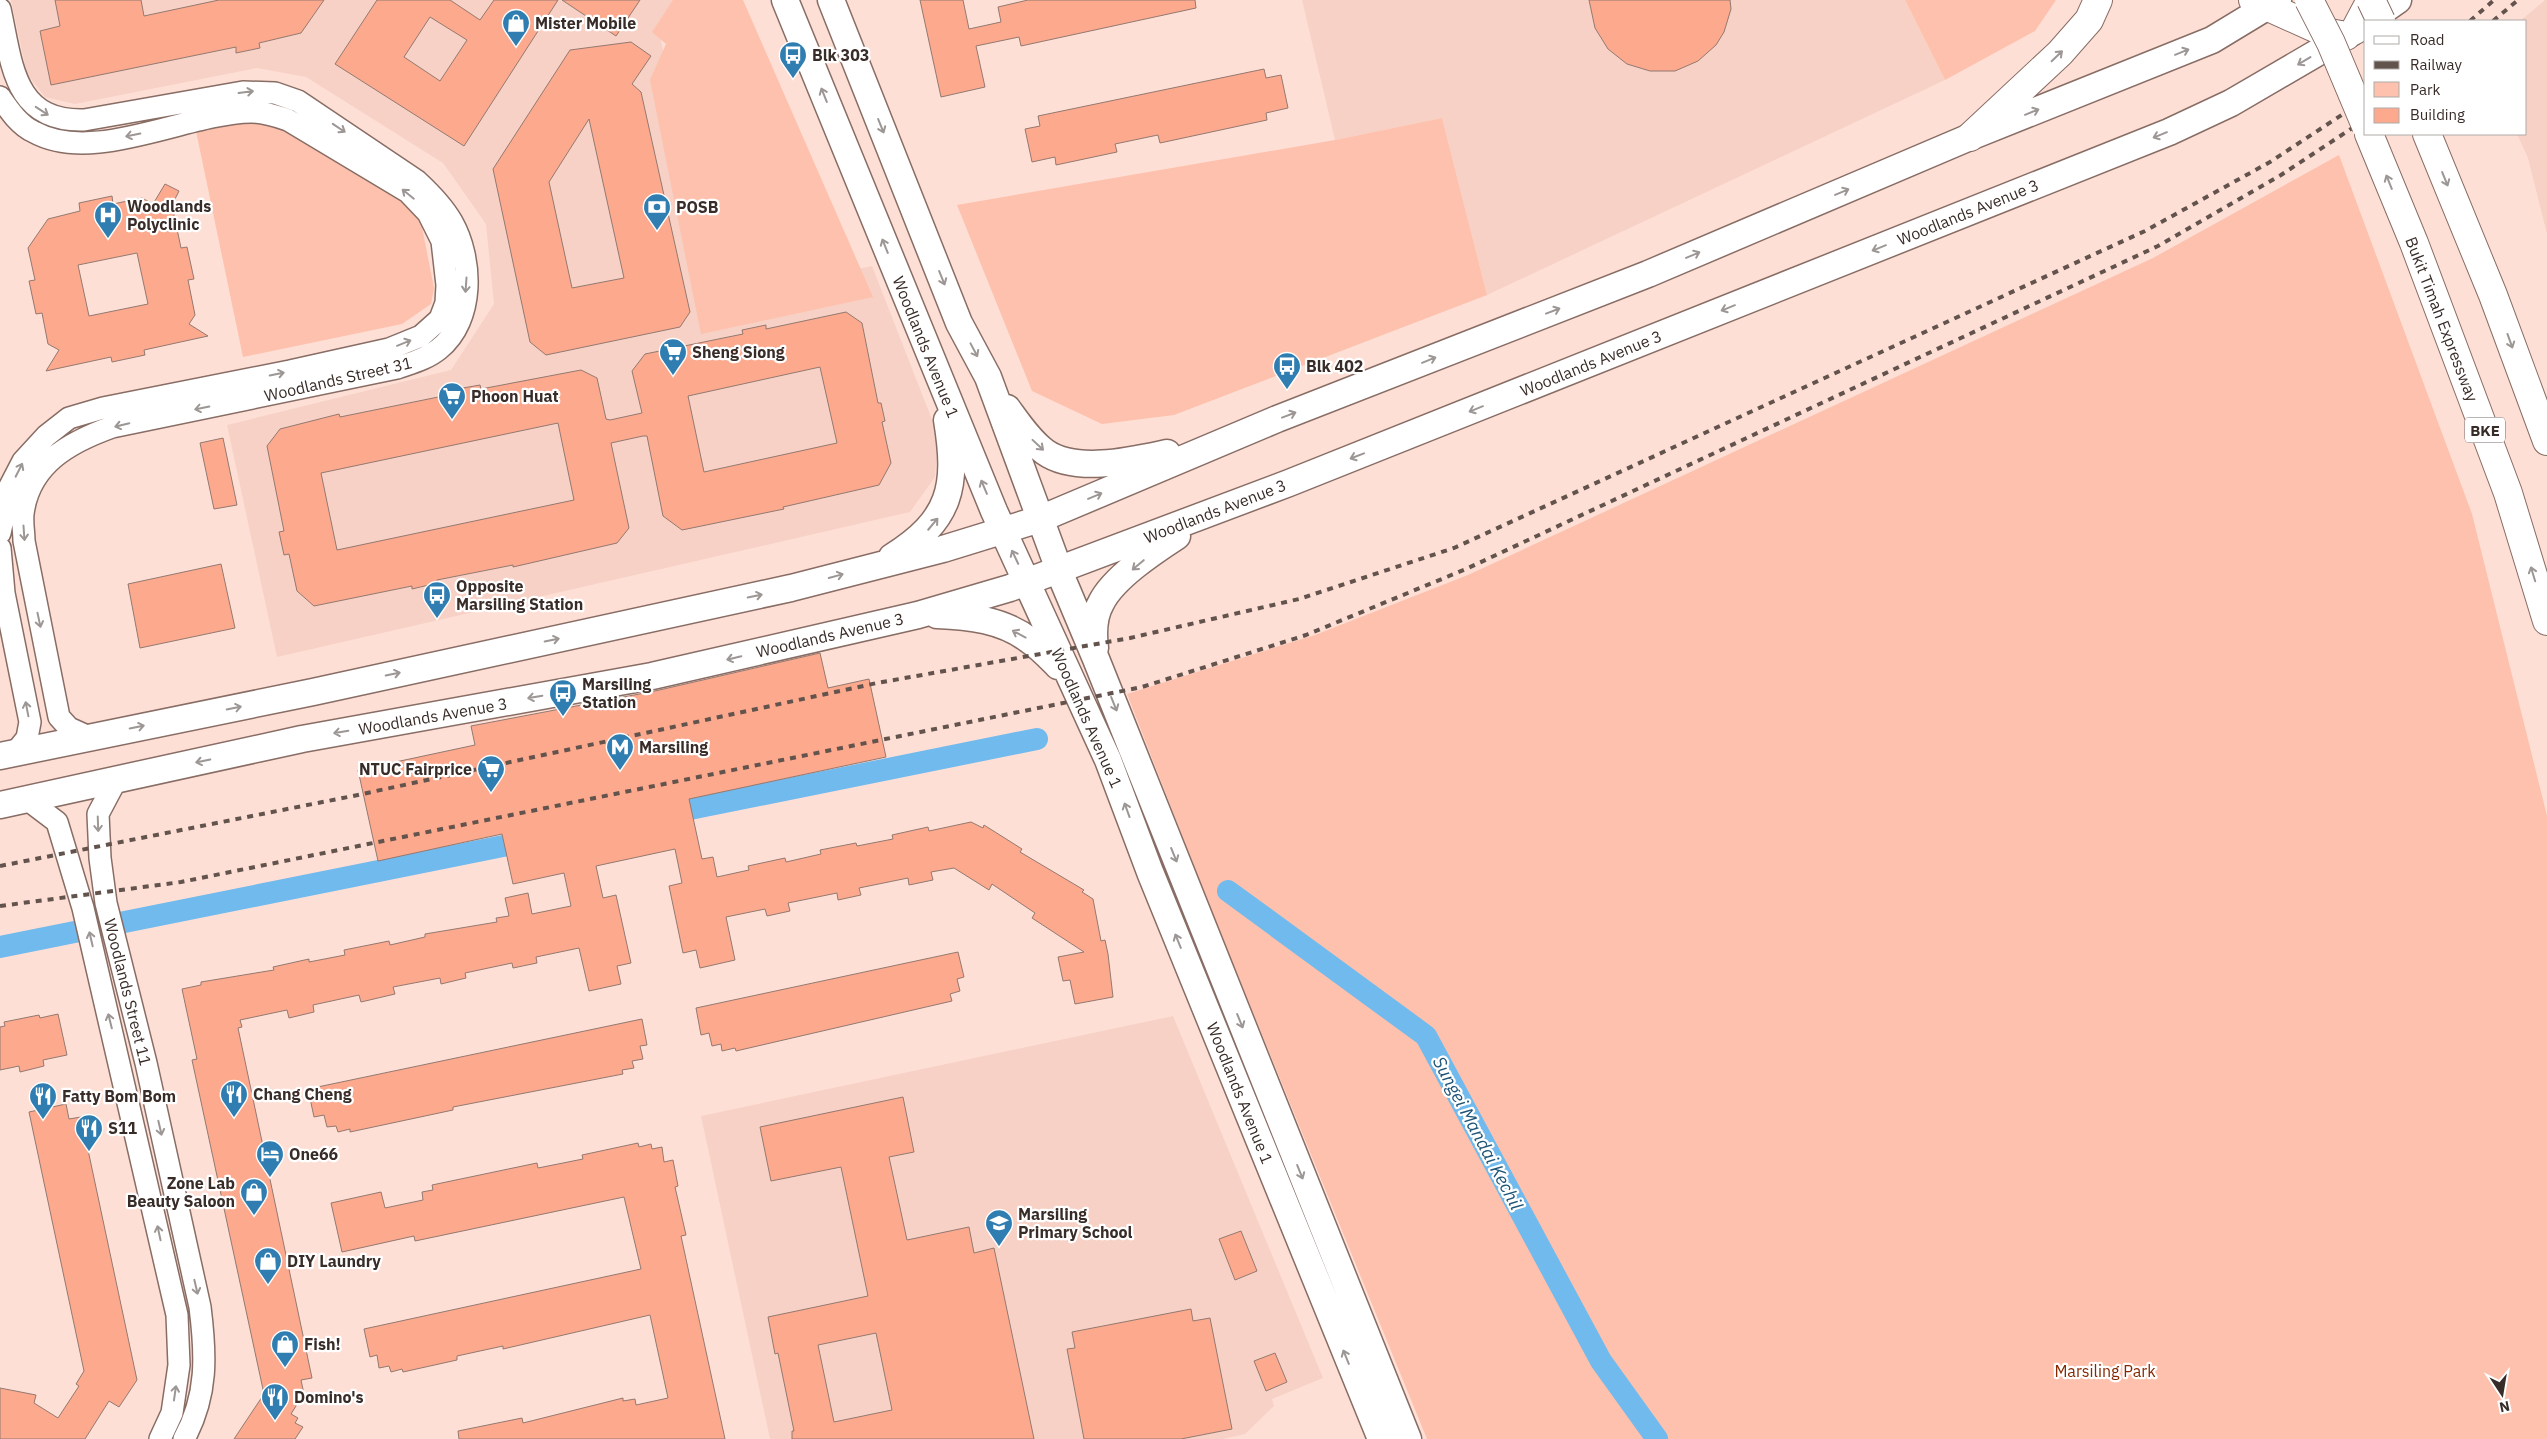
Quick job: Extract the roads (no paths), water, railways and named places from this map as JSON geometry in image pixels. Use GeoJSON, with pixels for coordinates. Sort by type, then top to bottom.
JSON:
{"type":"FeatureCollection","features":[{"type":"Feature","properties":{"kind":"highway"},"geometry":{"type":"LineString","coordinates":[[1970,137],[2060,54],[2089,20],[2098,0]]}},
{"type":"Feature","properties":{"kind":"highway"},"geometry":{"type":"LineString","coordinates":[[2309,0],[2331,43],[2364,121]]}},
{"type":"Feature","properties":{"kind":"highway"},"geometry":{"type":"LineString","coordinates":[[2371,0],[2381,20]]}},
{"type":"Feature","properties":{"kind":"highway"},"geometry":{"type":"LineString","coordinates":[[2266,2],[2324,32],[2359,28],[2371,0]]}},
{"type":"Feature","properties":{"kind":"highway","name":"Bukit Timah Expressway"},"geometry":{"type":"LineString","coordinates":[[2369,135],[2414,243],[2508,493],[2547,621]]}},
{"type":"Feature","properties":{"kind":"highway"},"geometry":{"type":"LineString","coordinates":[[2427,135],[2492,295],[2547,441]]}},
{"type":"Feature","properties":{"kind":"main road","name":"Woodlands Avenue 1"},"geometry":{"type":"LineString","coordinates":[[785,0],[942,389],[1043,622],[1108,760],[1150,872],[1381,1439]]}},
{"type":"Feature","properties":{"kind":"main road","name":"Woodlands Avenue 1"},"geometry":{"type":"LineString","coordinates":[[831,0],[959,323],[988,377],[1059,570],[1408,1439]]}},
{"type":"Feature","properties":{"kind":"main road","name":"Woodlands Avenue 3"},"geometry":{"type":"LineString","coordinates":[[2370,20],[2398,0]]}},
{"type":"Feature","properties":{"kind":"main road"},"geometry":{"type":"LineString","coordinates":[[7,754],[313,692],[773,592],[1003,532],[1040,519],[1244,433],[1648,274],[1970,137],[2212,40],[2266,2]]}},
{"type":"Feature","properties":{"kind":"main road","name":"Woodlands Avenue 3"},"geometry":{"type":"LineString","coordinates":[[0,805],[302,739],[652,676],[918,615],[1026,582],[1402,438],[2169,132],[2232,103],[2359,28]]}},
{"type":"Feature","properties":{"kind":"main road"},"geometry":{"type":"LineString","coordinates":[[988,377],[1008,409],[1033,441],[1046,452],[1070,461],[1111,463],[1131,460],[1244,433]]}},
{"type":"Feature","properties":{"kind":"main road"},"geometry":{"type":"LineString","coordinates":[[881,564],[927,531],[939,518],[945,506],[951,465],[942,389]]}},
{"type":"Feature","properties":{"kind":"main road"},"geometry":{"type":"LineString","coordinates":[[1096,659],[1094,627],[1096,615],[1100,603],[1112,588],[1166,543],[1238,502]]}},
{"type":"Feature","properties":{"kind":"main road"},"geometry":{"type":"LineString","coordinates":[[918,615],[975,619],[1006,627],[1031,640],[1070,676]]}},
{"type":"Feature","properties":{"kind":"street","name":"Woodlands Street 31"},"geometry":{"type":"LineString","coordinates":[[0,9],[19,86],[30,101],[44,114],[66,121],[84,120],[243,92],[258,91],[287,96],[418,181],[432,195],[452,222],[465,258],[467,278],[461,318],[439,349],[419,360],[397,368],[112,427],[82,438],[65,447],[33,480],[23,515],[24,541],[59,717],[69,728],[89,737]]}},
{"type":"Feature","properties":{"kind":"street","name":"Woodlands Street 31"},"geometry":{"type":"LineString","coordinates":[[0,96],[25,126],[34,133],[55,141],[80,143],[109,140],[236,113],[269,114],[288,120],[408,192],[428,213],[442,241],[447,284],[446,303],[440,319],[421,336],[389,349],[290,371],[103,408],[69,418],[46,436],[24,461],[10,486],[0,533]]}},
{"type":"Feature","properties":{"kind":"street"},"geometry":{"type":"LineString","coordinates":[[0,548],[4,593],[30,722],[27,738],[7,754]]}},
{"type":"Feature","properties":{"kind":"street","name":"Woodlands Street 11"},"geometry":{"type":"LineString","coordinates":[[116,780],[98,814],[100,858],[106,903],[200,1307],[203,1336],[202,1393],[196,1417],[184,1439]]}},
{"type":"Feature","properties":{"kind":"street","name":"Woodlands Street 11"},"geometry":{"type":"LineString","coordinates":[[28,800],[58,822],[83,908],[177,1315],[180,1365],[172,1414],[160,1439]]}},
{"type":"Feature","properties":{"kind":"waterway"},"geometry":{"type":"LineString","coordinates":[[660,815],[1037,739]]}},
{"type":"Feature","properties":{"kind":"waterway"},"geometry":{"type":"LineString","coordinates":[[0,947],[533,840]]}},
{"type":"Feature","properties":{"kind":"waterway","name":"Sungei Mandai Kechil"},"geometry":{"type":"LineString","coordinates":[[1228,891],[1426,1036],[1601,1361],[1657,1439]]}},
{"type":"Feature","properties":{"kind":"railway"},"geometry":{"type":"LineString","coordinates":[[2471,20],[2494,0]]}},
{"type":"Feature","properties":{"kind":"railway"},"geometry":{"type":"LineString","coordinates":[[2494,20],[2518,0]]}},
{"type":"Feature","properties":{"kind":"railway"},"geometry":{"type":"LineString","coordinates":[[0,866],[353,796],[877,683],[1130,638],[1299,599],[1454,548],[2145,231],[2270,162],[2364,100]]}},
{"type":"Feature","properties":{"kind":"railway"},"geometry":{"type":"LineString","coordinates":[[0,906],[181,882],[1142,687],[1306,635],[1466,569],[2158,246],[2281,175],[2364,120]]}},
{"type":"Feature","properties":{"kind":"place","name":"Mister Mobile"},"geometry":{"type":"Point","coordinates":[516,47]}},
{"type":"Feature","properties":{"kind":"place","name":"Blk 303"},"geometry":{"type":"Point","coordinates":[793,79]}},
{"type":"Feature","properties":{"kind":"place","name":"POSB"},"geometry":{"type":"Point","coordinates":[657,231]}},
{"type":"Feature","properties":{"kind":"place","name":"Woodlands Polyclinic"},"geometry":{"type":"Point","coordinates":[108,239]}},
{"type":"Feature","properties":{"kind":"place","name":"Sheng Siong"},"geometry":{"type":"Point","coordinates":[673,376]}},
{"type":"Feature","properties":{"kind":"place","name":"Blk 402"},"geometry":{"type":"Point","coordinates":[1287,390]}},
{"type":"Feature","properties":{"kind":"place","name":"Phoon Huat"},"geometry":{"type":"Point","coordinates":[452,420]}},
{"type":"Feature","properties":{"kind":"place","name":"Opposite Marsiling Station"},"geometry":{"type":"Point","coordinates":[437,619]}},
{"type":"Feature","properties":{"kind":"place","name":"Marsiling Station"},"geometry":{"type":"Point","coordinates":[563,717]}},
{"type":"Feature","properties":{"kind":"place","name":"Marsiling"},"geometry":{"type":"Point","coordinates":[620,771]}},
{"type":"Feature","properties":{"kind":"place","name":"NTUC Fairprice"},"geometry":{"type":"Point","coordinates":[491,793]}},
{"type":"Feature","properties":{"kind":"place","name":"Chang Cheng"},"geometry":{"type":"Point","coordinates":[234,1118]}},
{"type":"Feature","properties":{"kind":"place","name":"Fatty Bom Bom"},"geometry":{"type":"Point","coordinates":[43,1120]}},
{"type":"Feature","properties":{"kind":"place","name":"S11"},"geometry":{"type":"Point","coordinates":[89,1152]}},
{"type":"Feature","properties":{"kind":"place","name":"One66"},"geometry":{"type":"Point","coordinates":[270,1178]}},
{"type":"Feature","properties":{"kind":"place","name":"Zone Lab Beauty Saloon"},"geometry":{"type":"Point","coordinates":[254,1216]}},
{"type":"Feature","properties":{"kind":"place","name":"Marsiling Primary School"},"geometry":{"type":"Point","coordinates":[999,1247]}},
{"type":"Feature","properties":{"kind":"place","name":"DIY Laundry"},"geometry":{"type":"Point","coordinates":[268,1285]}},
{"type":"Feature","properties":{"kind":"place","name":"Fish!"},"geometry":{"type":"Point","coordinates":[285,1368]}},
{"type":"Feature","properties":{"kind":"place","name":"Domino's"},"geometry":{"type":"Point","coordinates":[275,1421]}},
{"type":"Feature","properties":{"kind":"park label","name":"Marsiling Park"},"geometry":{"type":"Point","coordinates":[2105,1371]}}]}
